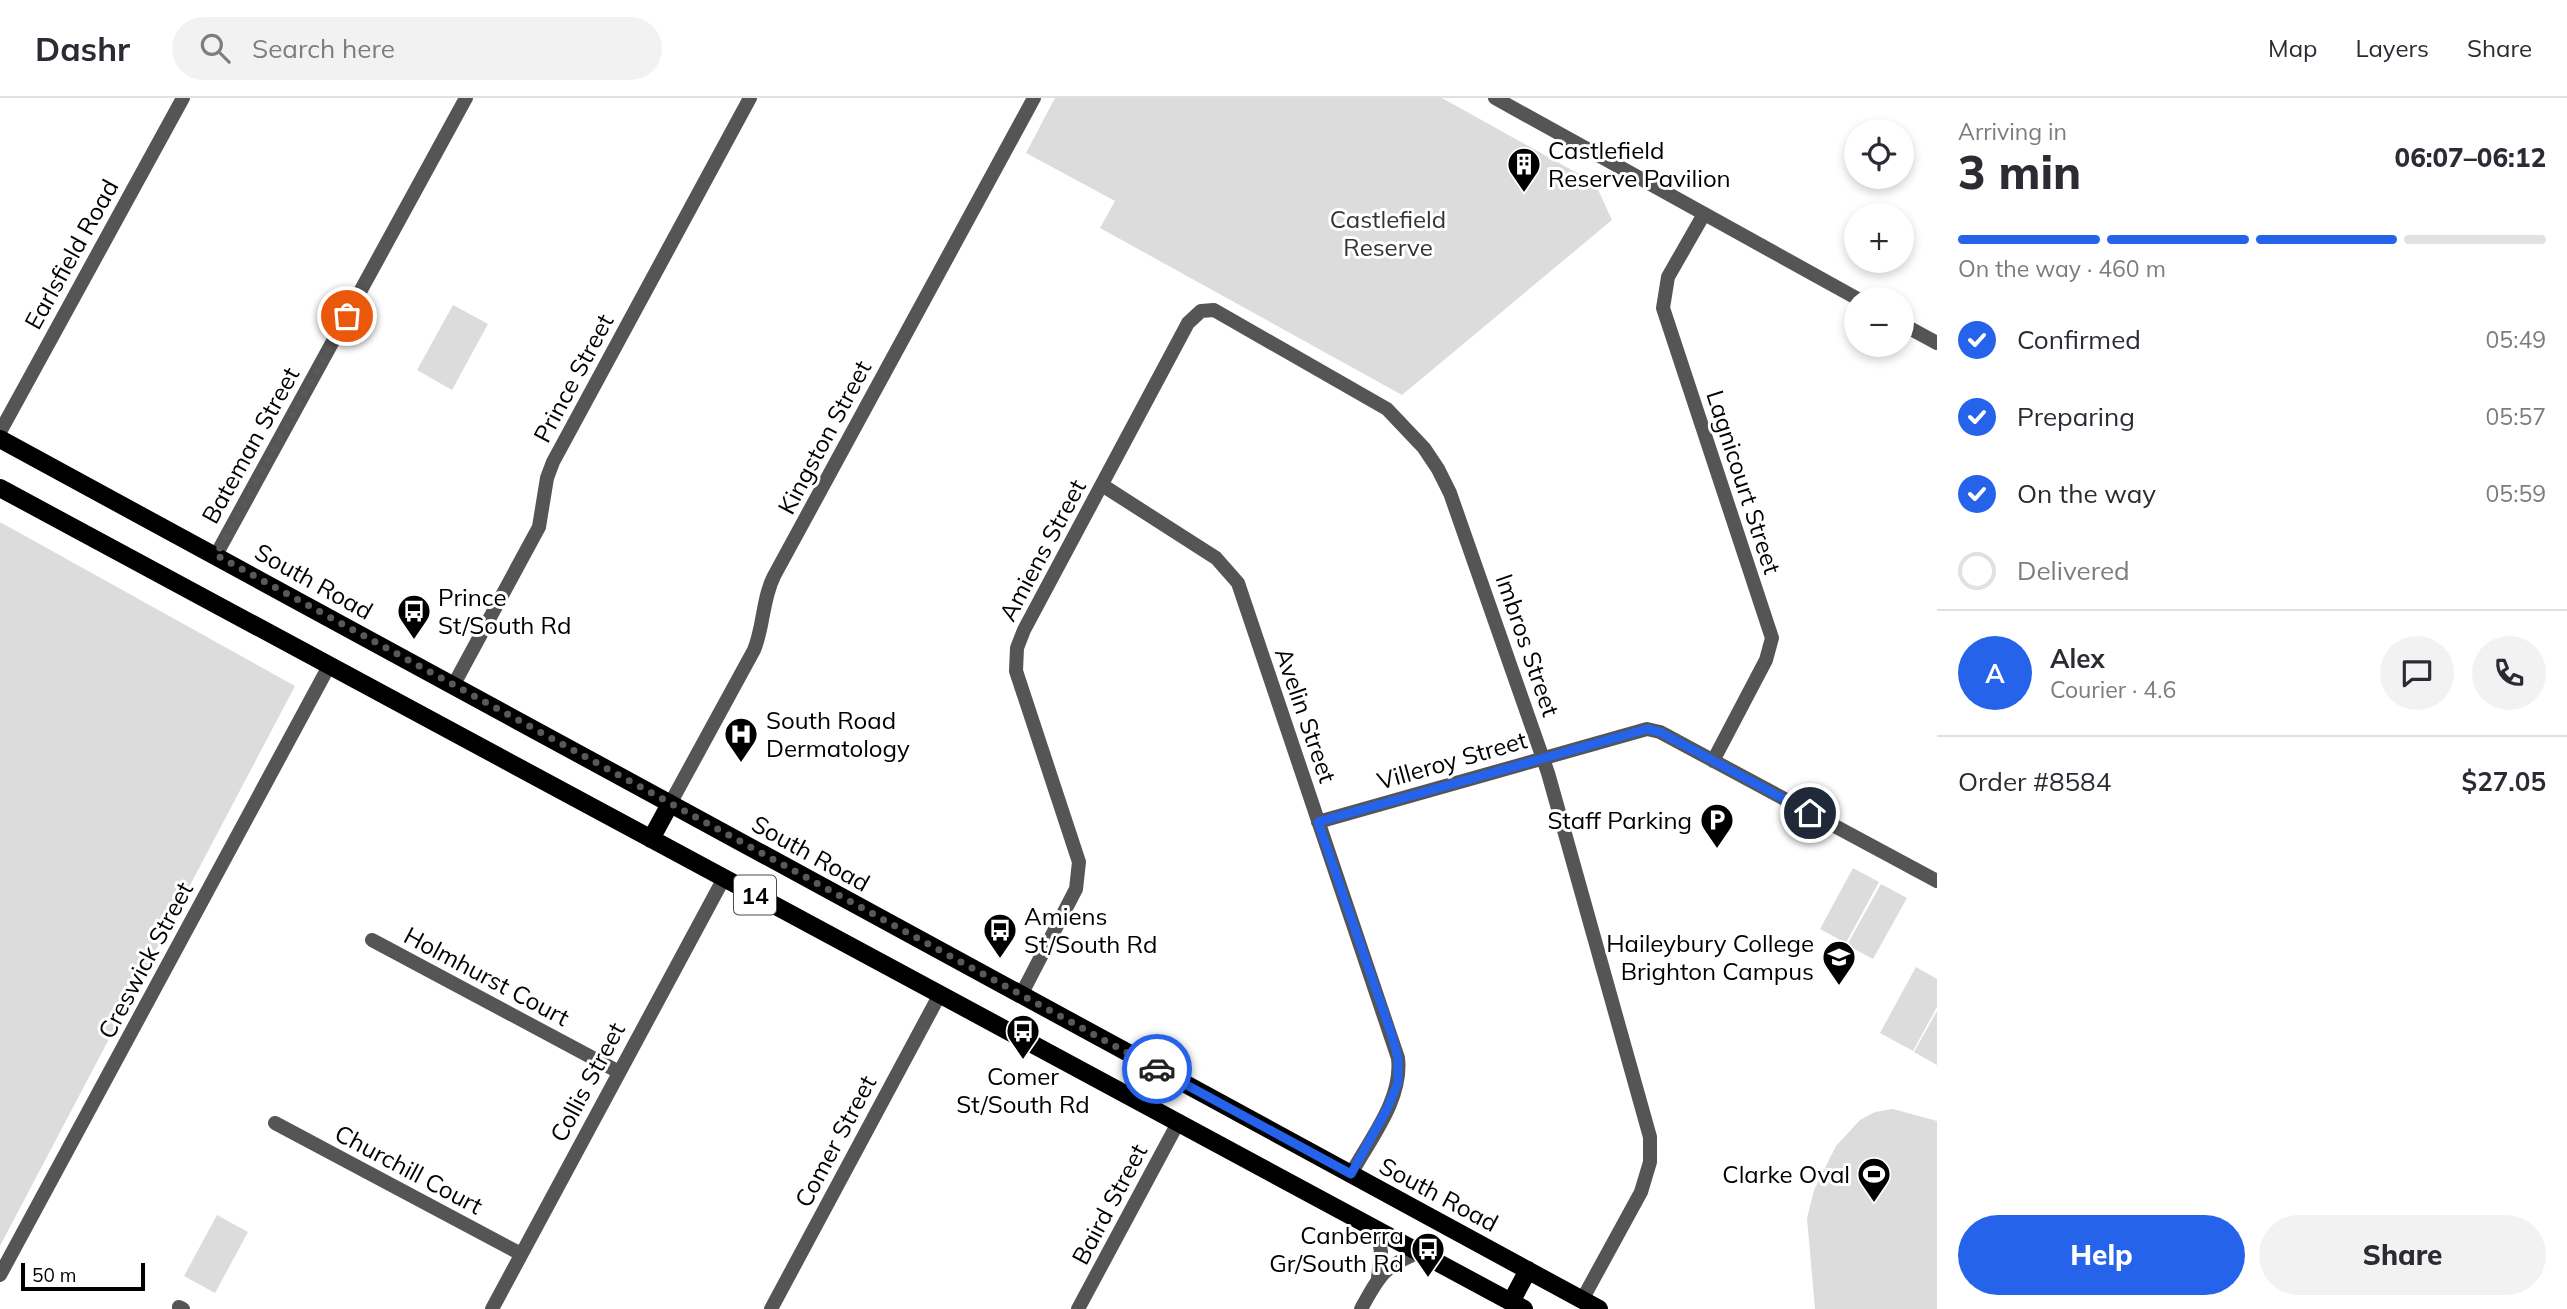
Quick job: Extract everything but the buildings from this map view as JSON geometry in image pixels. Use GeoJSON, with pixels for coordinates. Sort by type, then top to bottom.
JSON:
{"type":"FeatureCollection","features":[{"type":"Feature","properties":{"kind":"main road","name":"South Road"},"geometry":{"type":"LineString","coordinates":[[0,439],[1600,1309]]}},
{"type":"Feature","properties":{"kind":"main road","name":"14"},"geometry":{"type":"LineString","coordinates":[[0,488],[1517,1305]]}},
{"type":"Feature","properties":{"kind":"main road"},"geometry":{"type":"LineString","coordinates":[[651,839],[670,804]]}},
{"type":"Feature","properties":{"kind":"main road"},"geometry":{"type":"LineString","coordinates":[[1517,1305],[1528,1270]]}},
{"type":"Feature","properties":{"kind":"street","name":"Earlsfield Road"},"geometry":{"type":"LineString","coordinates":[[0,432],[183,98]]}},
{"type":"Feature","properties":{"kind":"street","name":"Bateman Street"},"geometry":{"type":"LineString","coordinates":[[216,555],[466,98]]}},
{"type":"Feature","properties":{"kind":"street","name":"Prince Street"},"geometry":{"type":"LineString","coordinates":[[453,686],[538,527],[547,478],[553,462],[750,98]]}},
{"type":"Feature","properties":{"kind":"street","name":"Kingston Street"},"geometry":{"type":"LineString","coordinates":[[670,804],[754,650],[761,631],[764,599],[774,576],[1034,98]]}},
{"type":"Feature","properties":{"kind":"street"},"geometry":{"type":"LineString","coordinates":[[1495,98],[1844,291]]}},
{"type":"Feature","properties":{"kind":"street","name":"Lagnicourt Street"},"geometry":{"type":"LineString","coordinates":[[1703,214],[1668,277],[1663,308],[1772,638],[1766,660],[1713,761]]}},
{"type":"Feature","properties":{"kind":"street","name":"Amiens Street"},"geometry":{"type":"LineString","coordinates":[[1021,995],[1076,889],[1080,871],[1016,671],[1017,648],[1024,630],[1188,323],[1201,311],[1214,310]]}},
{"type":"Feature","properties":{"kind":"street","name":"Imbros Street"},"geometry":{"type":"LineString","coordinates":[[1214,310],[1375,401],[1401,421],[1424,448],[1450,493],[1543,758],[1646,1118],[1651,1150],[1642,1192],[1582,1300]]}},
{"type":"Feature","properties":{"kind":"street"},"geometry":{"type":"LineString","coordinates":[[1914,331],[1937,343]]}},
{"type":"Feature","properties":{"kind":"street","name":"Avelin Street"},"geometry":{"type":"LineString","coordinates":[[1102,485],[1216,558],[1238,583],[1393,1039],[1399,1069],[1391,1100],[1351,1174]]}},
{"type":"Feature","properties":{"kind":"street","name":"Creswick Street"},"geometry":{"type":"LineString","coordinates":[[0,1275],[329,666]]}},
{"type":"Feature","properties":{"kind":"street","name":"Villeroy Street"},"geometry":{"type":"LineString","coordinates":[[1318,822],[1647,729],[1660,732],[1937,881]]}},
{"type":"Feature","properties":{"kind":"street","name":"Collis Street"},"geometry":{"type":"LineString","coordinates":[[492,1309],[723,878]]}},
{"type":"Feature","properties":{"kind":"street","name":"Holmhurst Court"},"geometry":{"type":"LineString","coordinates":[[372,940],[619,1072]]}},
{"type":"Feature","properties":{"kind":"street","name":"Comer Street"},"geometry":{"type":"LineString","coordinates":[[771,1309],[940,994]]}},
{"type":"Feature","properties":{"kind":"street","name":"Baird Street"},"geometry":{"type":"LineString","coordinates":[[1078,1309],[1179,1121]]}},
{"type":"Feature","properties":{"kind":"street","name":"Churchill Court"},"geometry":{"type":"LineString","coordinates":[[275,1123],[521,1254]]}},
{"type":"Feature","properties":{"kind":"street"},"geometry":{"type":"LineString","coordinates":[[1377,1228],[1381,1252],[1378,1279]]}},
{"type":"Feature","properties":{"kind":"street"},"geometry":{"type":"LineString","coordinates":[[1361,1309],[1378,1279],[1399,1260],[1420,1252]]}},
{"type":"Feature","properties":{"kind":"green space","name":"Castlefield Reserve"},"geometry":{"type":"Polygon","coordinates":[[[1055,98],[1442,98],[1595,183],[1612,220],[1402,395],[1100,228],[1115,201],[1026,153],[1055,98]]]}},
{"type":"Feature","properties":{"kind":"green space"},"geometry":{"type":"Polygon","coordinates":[[[453,305],[488,324],[452,390],[417,370],[453,305]]]}},
{"type":"Feature","properties":{"kind":"green space"},"geometry":{"type":"Polygon","coordinates":[[[0,522],[295,686],[0,1246],[0,522]]]}},
{"type":"Feature","properties":{"kind":"green space"},"geometry":{"type":"Polygon","coordinates":[[[1853,868],[1879,882],[1846,943],[1820,929],[1853,868]]]}},
{"type":"Feature","properties":{"kind":"green space"},"geometry":{"type":"Polygon","coordinates":[[[1881,884],[1907,898],[1873,959],[1847,945],[1881,884]]]}},
{"type":"Feature","properties":{"kind":"green space"},"geometry":{"type":"Polygon","coordinates":[[[1916,967],[1937,979],[1937,1007],[1913,1051],[1880,1033],[1916,967]]]}},
{"type":"Feature","properties":{"kind":"green space"},"geometry":{"type":"Polygon","coordinates":[[[1937,1011],[1937,1065],[1914,1052],[1937,1011]]]}},
{"type":"Feature","properties":{"kind":"green space","name":"Clarke Oval"},"geometry":{"type":"Polygon","coordinates":[[[1893,1109],[1937,1121],[1937,1309],[1815,1309],[1807,1218],[1814,1190],[1836,1146],[1860,1120],[1875,1112],[1893,1109]]]}},
{"type":"Feature","properties":{"kind":"green space"},"geometry":{"type":"Polygon","coordinates":[[[217,1215],[248,1232],[215,1293],[184,1276],[217,1215]]]}},
{"type":"Feature","properties":{"kind":"way so far"},"geometry":{"type":"LineString","coordinates":[[347,316],[216,555],[1157,1069]]}},
{"type":"Feature","properties":{"kind":"place","name":"Castlefield Reserve Pavilion"},"geometry":{"type":"Point","coordinates":[1524,194]}},
{"type":"Feature","properties":{"kind":"place","name":"Prince St/South Rd"},"geometry":{"type":"Point","coordinates":[414,641]}},
{"type":"Feature","properties":{"kind":"place","name":"South Road Dermatology"},"geometry":{"type":"Point","coordinates":[741,764]}},
{"type":"Feature","properties":{"kind":"place","name":"Staff Parking"},"geometry":{"type":"Point","coordinates":[1717,850]}},
{"type":"Feature","properties":{"kind":"place","name":"Amiens St/South Rd"},"geometry":{"type":"Point","coordinates":[1000,960]}},
{"type":"Feature","properties":{"kind":"place","name":"Haileybury College Brighton Campus"},"geometry":{"type":"Point","coordinates":[1839,987]}},
{"type":"Feature","properties":{"kind":"place","name":"Comer St/South Rd"},"geometry":{"type":"Point","coordinates":[1023,1061]}},
{"type":"Feature","properties":{"kind":"place","name":"Clarke Oval"},"geometry":{"type":"Point","coordinates":[1874,1204]}},
{"type":"Feature","properties":{"kind":"place","name":"Canberra Gr/South Rd"},"geometry":{"type":"Point","coordinates":[1428,1279]}},
{"type":"Feature","properties":{"kind":"route"},"geometry":{"type":"LineString","coordinates":[[1157,1069],[1351,1174],[1394,1093],[1398,1082],[1398,1058],[1318,822],[1642,729],[1660,732],[1810,813]]}}]}
